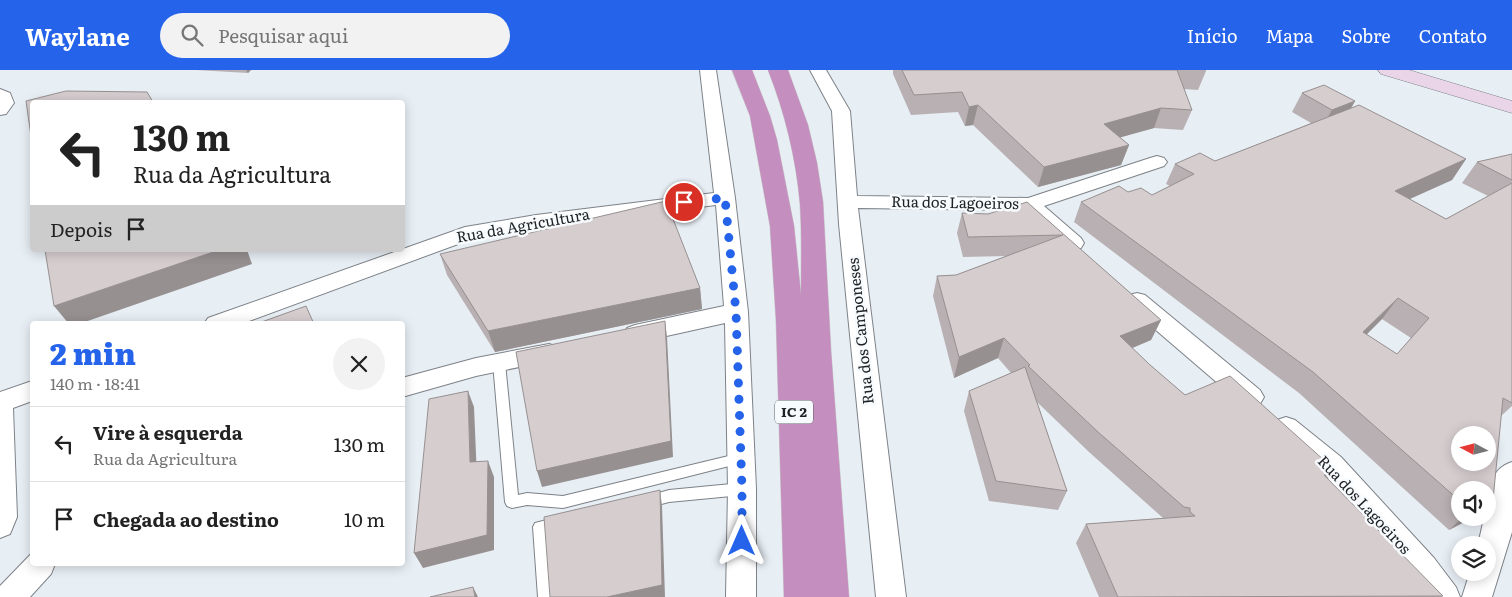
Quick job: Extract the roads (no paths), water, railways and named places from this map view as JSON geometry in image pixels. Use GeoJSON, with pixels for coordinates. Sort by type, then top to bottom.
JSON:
{"type":"FeatureCollection","features":[{"type":"Feature","properties":{"kind":"highway","name":"IC 2"},"geometry":{"type":"LineString","coordinates":[[742,70],[760,116],[782,226],[790,320],[802,597]]}},
{"type":"Feature","properties":{"kind":"highway","name":"IC 2"},"geometry":{"type":"LineString","coordinates":[[778,70],[801,143],[808,178],[813,221],[814,314],[831,597]]}},
{"type":"Feature","properties":{"kind":"main road"},"geometry":{"type":"LineString","coordinates":[[1388,70],[1512,107]]}},
{"type":"Feature","properties":{"kind":"street"},"geometry":{"type":"LineString","coordinates":[[708,70],[725,198],[736,312],[742,489],[735,596]]}},
{"type":"Feature","properties":{"kind":"street","name":"Rua dos Camponeses"},"geometry":{"type":"LineString","coordinates":[[818,70],[841,110],[848,202],[891,597]]}},
{"type":"Feature","properties":{"kind":"street"},"geometry":{"type":"LineString","coordinates":[[0,94],[4,97],[5,103],[0,110]]}},
{"type":"Feature","properties":{"kind":"street"},"geometry":{"type":"LineString","coordinates":[[1030,204],[1158,162]]}},
{"type":"Feature","properties":{"kind":"street","name":"Rua da Agricultura"},"geometry":{"type":"LineString","coordinates":[[224,321],[465,234],[536,220],[725,198]]}},
{"type":"Feature","properties":{"kind":"street","name":"Rua dos Lagoeiros"},"geometry":{"type":"LineString","coordinates":[[848,202],[1030,204],[1093,261]]}},
{"type":"Feature","properties":{"kind":"street","name":"Rua dos Lagoeiros"},"geometry":{"type":"LineString","coordinates":[[1121,286],[1331,465],[1423,568],[1445,597]]}},
{"type":"Feature","properties":{"kind":"street"},"geometry":{"type":"LineString","coordinates":[[614,339],[736,312]]}},
{"type":"Feature","properties":{"kind":"street"},"geometry":{"type":"LineString","coordinates":[[405,387],[500,363],[567,349]]}},
{"type":"Feature","properties":{"kind":"street"},"geometry":{"type":"LineString","coordinates":[[0,525],[3,517],[0,402],[30,392]]}},
{"type":"Feature","properties":{"kind":"street"},"geometry":{"type":"LineString","coordinates":[[1496,536],[1502,487],[1512,473]]}},
{"type":"Feature","properties":{"kind":"street"},"geometry":{"type":"LineString","coordinates":[[10,597],[38,566]]}},
{"type":"Feature","properties":{"kind":"street"},"geometry":{"type":"LineString","coordinates":[[1477,597],[1481,581]]}},
{"type":"Feature","properties":{"kind":"lane"},"geometry":{"type":"LineString","coordinates":[[500,363],[512,502],[534,499],[563,502],[741,458]]}},
{"type":"Feature","properties":{"kind":"lane"},"geometry":{"type":"LineString","coordinates":[[632,505],[670,496],[742,489]]}},
{"type":"Feature","properties":{"kind":"lane"},"geometry":{"type":"LineString","coordinates":[[545,597],[540,527],[568,520]]}}]}
